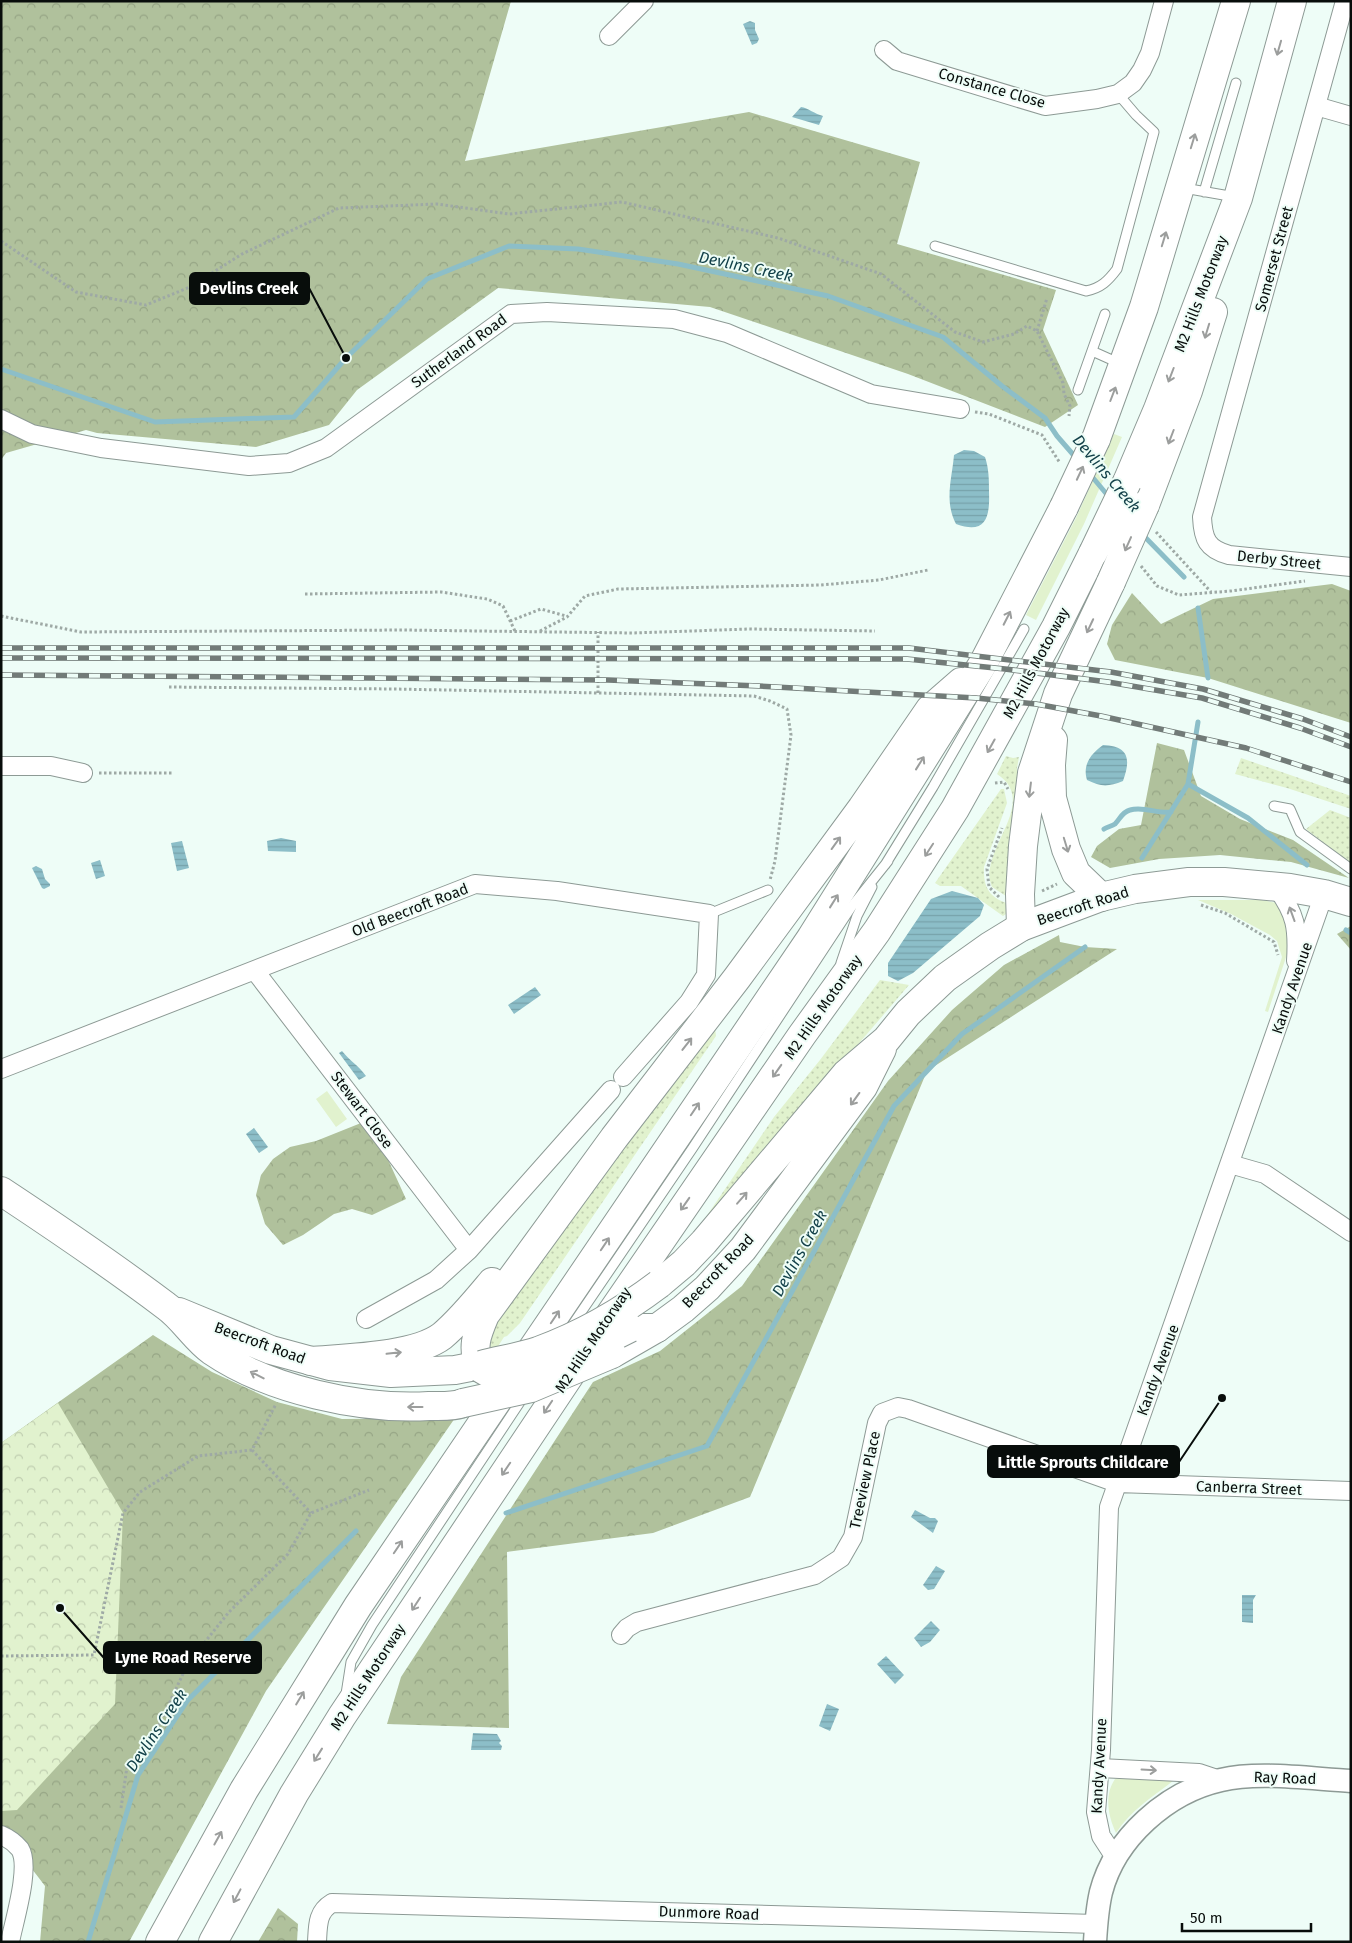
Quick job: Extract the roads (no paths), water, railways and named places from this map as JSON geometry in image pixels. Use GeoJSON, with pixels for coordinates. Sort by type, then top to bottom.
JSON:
{"type":"FeatureCollection","features":[{"type":"Feature","properties":{"kind":"main road"},"geometry":{"type":"LineString","coordinates":[[160,1942],[244,1790],[353,1614],[811,938],[984,662],[1064,507],[1096,439],[1144,307],[1192,190],[1236,1]]}},
{"type":"Feature","properties":{"kind":"main road","name":"M2 Hills Motorway"},"geometry":{"type":"LineString","coordinates":[[213,1942],[294,1794],[342,1716],[643,1265],[876,931],[971,783],[1056,627],[1093,553],[1127,482],[1158,409],[1238,198],[1292,1]]}},
{"type":"Feature","properties":{"kind":"main road"},"geometry":{"type":"LineString","coordinates":[[1021,927],[1023,846],[1032,773],[1058,694],[1111,582],[1150,518],[1220,289],[1238,198]]}},
{"type":"Feature","properties":{"kind":"main road"},"geometry":{"type":"LineString","coordinates":[[657,1328],[630,1328],[580,1352],[525,1374],[497,1378],[480,1366],[475,1354],[475,1338],[485,1315],[614,1138],[742,971],[862,808],[930,709],[984,662]]}},
{"type":"Feature","properties":{"kind":"main road"},"geometry":{"type":"LineString","coordinates":[[1058,694],[1050,765],[1052,798],[1066,849],[1076,873],[1101,897]]}},
{"type":"Feature","properties":{"kind":"main road","name":"Beecroft Road"},"geometry":{"type":"LineString","coordinates":[[168,1307],[271,1350],[330,1366],[391,1373],[455,1370],[480,1366],[537,1351],[594,1327],[659,1284],[704,1242],[846,1074],[886,1040],[908,1013],[945,978],[1021,927],[1101,897],[1135,889],[1189,882],[1224,882],[1276,887],[1324,894],[1351,902]]}},
{"type":"Feature","properties":{"kind":"main road","name":"Beecroft Road"},"geometry":{"type":"LineString","coordinates":[[1,1191],[70,1237],[168,1307],[211,1350],[264,1378],[325,1397],[353,1402],[417,1407],[463,1403],[505,1396],[538,1386],[612,1354],[657,1328],[684,1309],[743,1249],[864,1087],[886,1040]]}},
{"type":"Feature","properties":{"kind":"main road"},"geometry":{"type":"LineString","coordinates":[[311,1361],[409,1351],[441,1336],[478,1299],[594,1156],[614,1138]]}},
{"type":"Feature","properties":{"kind":"street"},"geometry":{"type":"LineString","coordinates":[[609,36],[644,1]]}},
{"type":"Feature","properties":{"kind":"street","name":"Constance Close"},"geometry":{"type":"LineString","coordinates":[[884,50],[897,61],[1046,106],[1098,100],[1118,94],[1133,83],[1142,70],[1150,53],[1164,1]]}},
{"type":"Feature","properties":{"kind":"street","name":"Somerset Street"},"geometry":{"type":"LineString","coordinates":[[1202,517],[1345,1]]}},
{"type":"Feature","properties":{"kind":"street"},"geometry":{"type":"LineString","coordinates":[[1316,106],[1351,116]]}},
{"type":"Feature","properties":{"kind":"street","name":"Sutherland Road"},"geometry":{"type":"LineString","coordinates":[[1,419],[32,434],[101,448],[249,466],[289,463],[326,448],[511,314],[547,312],[674,319],[728,333],[871,394],[960,409]]}},
{"type":"Feature","properties":{"kind":"street","name":"Derby Street"},"geometry":{"type":"LineString","coordinates":[[1202,517],[1203,531],[1207,543],[1217,552],[1229,556],[1351,568]]}},
{"type":"Feature","properties":{"kind":"street"},"geometry":{"type":"LineString","coordinates":[[1,766],[51,766],[83,773]]}},
{"type":"Feature","properties":{"kind":"street","name":"Old Beecroft Road"},"geometry":{"type":"LineString","coordinates":[[1,1069],[475,884],[557,891],[709,914]]}},
{"type":"Feature","properties":{"kind":"street"},"geometry":{"type":"LineString","coordinates":[[1276,887],[1294,916],[1297,942],[1295,979]]}},
{"type":"Feature","properties":{"kind":"street","name":"Kandy Avenue"},"geometry":{"type":"LineString","coordinates":[[1116,1859],[1105,1846],[1097,1825],[1096,1812],[1100,1768],[1109,1507],[1324,894]]}},
{"type":"Feature","properties":{"kind":"street"},"geometry":{"type":"LineString","coordinates":[[366,1320],[436,1280],[469,1250],[689,1002],[706,976],[709,914]]}},
{"type":"Feature","properties":{"kind":"street","name":"Stewart Close"},"geometry":{"type":"LineString","coordinates":[[255,970],[469,1250]]}},
{"type":"Feature","properties":{"kind":"street"},"geometry":{"type":"LineString","coordinates":[[1230,1164],[1265,1174],[1351,1232]]}},
{"type":"Feature","properties":{"kind":"street","name":"Treeview Place"},"geometry":{"type":"LineString","coordinates":[[621,1635],[627,1628],[637,1622],[815,1575],[841,1558],[853,1537],[877,1423],[882,1413],[889,1409],[898,1407],[908,1409],[1118,1483]]}},
{"type":"Feature","properties":{"kind":"street","name":"Canberra Street"},"geometry":{"type":"LineString","coordinates":[[1118,1483],[1351,1491]]}},
{"type":"Feature","properties":{"kind":"street","name":"Ray Road"},"geometry":{"type":"LineString","coordinates":[[1100,1768],[1199,1773],[1220,1780]]}},
{"type":"Feature","properties":{"kind":"street","name":"Ray Road"},"geometry":{"type":"LineString","coordinates":[[1096,1933],[1101,1891],[1116,1859],[1139,1826],[1174,1798],[1220,1780],[1245,1777],[1351,1780]]}},
{"type":"Feature","properties":{"kind":"street"},"geometry":{"type":"LineString","coordinates":[[1,1835],[9,1839],[20,1850],[25,1869],[10,1942]]}},
{"type":"Feature","properties":{"kind":"street","name":"Dunmore Road"},"geometry":{"type":"LineString","coordinates":[[317,1942],[318,1921],[323,1908],[332,1903],[1096,1933]]}},
{"type":"Feature","properties":{"kind":"lane"},"geometry":{"type":"LineString","coordinates":[[1236,84],[1192,190],[1238,198]]}},
{"type":"Feature","properties":{"kind":"lane"},"geometry":{"type":"LineString","coordinates":[[935,246],[1086,290],[1095,289],[1107,282],[1117,269],[1154,132],[1118,94]]}},
{"type":"Feature","properties":{"kind":"lane"},"geometry":{"type":"LineString","coordinates":[[1078,390],[1105,314]]}},
{"type":"Feature","properties":{"kind":"lane"},"geometry":{"type":"LineString","coordinates":[[1092,350],[1124,365]]}},
{"type":"Feature","properties":{"kind":"lane"},"geometry":{"type":"LineString","coordinates":[[828,998],[857,916],[888,861],[934,787],[1024,629]]}},
{"type":"Feature","properties":{"kind":"lane"},"geometry":{"type":"LineString","coordinates":[[1274,806],[1290,809],[1300,832],[1351,869]]}},
{"type":"Feature","properties":{"kind":"lane"},"geometry":{"type":"LineString","coordinates":[[342,1716],[351,1662],[372,1625],[852,906],[888,861]]}},
{"type":"Feature","properties":{"kind":"lane"},"geometry":{"type":"LineString","coordinates":[[709,914],[768,890]]}},
{"type":"Feature","properties":{"kind":"water"},"geometry":{"type":"Polygon","coordinates":[[[750,21],[755,23],[755,30],[759,39],[757,43],[752,45],[743,24],[750,21]]]}},
{"type":"Feature","properties":{"kind":"water"},"geometry":{"type":"Polygon","coordinates":[[[801,107],[823,116],[819,125],[792,117],[801,107]]]}},
{"type":"Feature","properties":{"kind":"water"},"geometry":{"type":"Polygon","coordinates":[[[964,450],[974,451],[985,457],[988,470],[989,501],[987,516],[984,522],[974,527],[956,524],[950,507],[954,455],[964,450]]]}},
{"type":"Feature","properties":{"kind":"water"},"geometry":{"type":"Polygon","coordinates":[[[1103,745],[1118,748],[1126,755],[1127,766],[1123,781],[1105,785],[1087,780],[1087,764],[1095,752],[1103,745]]]}},
{"type":"Feature","properties":{"kind":"water"},"geometry":{"type":"Polygon","coordinates":[[[281,838],[296,841],[296,852],[268,851],[267,841],[281,838]]]}},
{"type":"Feature","properties":{"kind":"water"},"geometry":{"type":"Polygon","coordinates":[[[182,841],[189,868],[177,871],[171,843],[182,841]]]}},
{"type":"Feature","properties":{"kind":"water"},"geometry":{"type":"Polygon","coordinates":[[[100,860],[105,876],[96,879],[91,863],[100,860]]]}},
{"type":"Feature","properties":{"kind":"water"},"geometry":{"type":"Polygon","coordinates":[[[36,866],[42,869],[45,879],[50,886],[42,888],[32,868],[36,866]]]}},
{"type":"Feature","properties":{"kind":"water"},"geometry":{"type":"Polygon","coordinates":[[[952,891],[978,898],[984,905],[980,916],[913,973],[898,981],[888,976],[888,963],[931,899],[952,891]]]}},
{"type":"Feature","properties":{"kind":"water"},"geometry":{"type":"Polygon","coordinates":[[[535,987],[541,995],[514,1014],[508,1005],[535,987]]]}},
{"type":"Feature","properties":{"kind":"water"},"geometry":{"type":"Polygon","coordinates":[[[342,1051],[366,1076],[359,1080],[339,1053],[342,1051]]]}},
{"type":"Feature","properties":{"kind":"water"},"geometry":{"type":"Polygon","coordinates":[[[254,1128],[268,1147],[259,1153],[246,1134],[254,1128]]]}},
{"type":"Feature","properties":{"kind":"water"},"geometry":{"type":"Polygon","coordinates":[[[915,1510],[938,1521],[933,1533],[911,1517],[915,1510]]]}},
{"type":"Feature","properties":{"kind":"water"},"geometry":{"type":"Polygon","coordinates":[[[936,1566],[945,1571],[934,1589],[928,1590],[923,1585],[936,1566]]]}},
{"type":"Feature","properties":{"kind":"water"},"geometry":{"type":"Polygon","coordinates":[[[1242,1595],[1256,1595],[1253,1600],[1253,1623],[1242,1622],[1242,1595]]]}},
{"type":"Feature","properties":{"kind":"water"},"geometry":{"type":"Polygon","coordinates":[[[931,1621],[940,1630],[930,1642],[921,1647],[914,1638],[931,1621]]]}},
{"type":"Feature","properties":{"kind":"water"},"geometry":{"type":"Polygon","coordinates":[[[886,1656],[904,1675],[895,1684],[877,1664],[886,1656]]]}},
{"type":"Feature","properties":{"kind":"water"},"geometry":{"type":"Polygon","coordinates":[[[827,1704],[839,1709],[830,1731],[819,1726],[827,1704]]]}},
{"type":"Feature","properties":{"kind":"water"},"geometry":{"type":"Polygon","coordinates":[[[473,1733],[497,1734],[501,1741],[499,1743],[502,1746],[501,1750],[471,1750],[473,1733]]]}},
{"type":"Feature","properties":{"kind":"waterway","name":"Devlins Creek"},"geometry":{"type":"LineString","coordinates":[[1,369],[155,422],[294,417],[346,358],[427,279],[509,246],[578,249],[678,264],[828,296],[943,337],[1002,386],[1045,418],[1057,436],[1077,459]]}},
{"type":"Feature","properties":{"kind":"waterway","name":"Devlins Creek"},"geometry":{"type":"LineString","coordinates":[[1089,473],[1109,497]]}},
{"type":"Feature","properties":{"kind":"waterway","name":"Devlins Creek"},"geometry":{"type":"LineString","coordinates":[[1141,533],[1184,577]]}},
{"type":"Feature","properties":{"kind":"waterway","name":"Devlins Creek"},"geometry":{"type":"LineString","coordinates":[[1198,608],[1208,678]]}},
{"type":"Feature","properties":{"kind":"waterway","name":"Devlins Creek"},"geometry":{"type":"LineString","coordinates":[[1142,858],[1188,784],[1198,722]]}},
{"type":"Feature","properties":{"kind":"waterway"},"geometry":{"type":"LineString","coordinates":[[1188,784],[1248,818],[1307,865]]}},
{"type":"Feature","properties":{"kind":"waterway"},"geometry":{"type":"LineString","coordinates":[[1104,829],[1115,824],[1123,814],[1130,810],[1171,812]]}},
{"type":"Feature","properties":{"kind":"waterway"},"geometry":{"type":"LineString","coordinates":[[1346,930],[1351,933]]}},
{"type":"Feature","properties":{"kind":"waterway","name":"Devlins Creek"},"geometry":{"type":"LineString","coordinates":[[506,1513],[707,1446],[894,1106],[962,1034],[1085,947]]}},
{"type":"Feature","properties":{"kind":"waterway","name":"Devlins Creek"},"geometry":{"type":"LineString","coordinates":[[88,1942],[138,1775],[187,1701],[356,1531]]}},
{"type":"Feature","properties":{"kind":"railway"},"geometry":{"type":"LineString","coordinates":[[1,648],[909,648],[1111,672],[1203,689],[1303,719],[1351,737]]}},
{"type":"Feature","properties":{"kind":"railway"},"geometry":{"type":"LineString","coordinates":[[1,658],[907,659],[1108,682],[1202,698],[1300,728],[1351,747]]}},
{"type":"Feature","properties":{"kind":"railway"},"geometry":{"type":"LineString","coordinates":[[1,675],[608,680],[976,698],[1036,704],[1101,716],[1246,748],[1351,782]]}},
{"type":"Feature","properties":{"kind":"place","name":"Devlins Creek"},"geometry":{"type":"Point","coordinates":[346,358]}},
{"type":"Feature","properties":{"kind":"place","name":"Little Sprouts Childcare"},"geometry":{"type":"Point","coordinates":[1222,1398]}},
{"type":"Feature","properties":{"kind":"place","name":"Lyne Road Reserve"},"geometry":{"type":"Point","coordinates":[60,1608]}}]}
